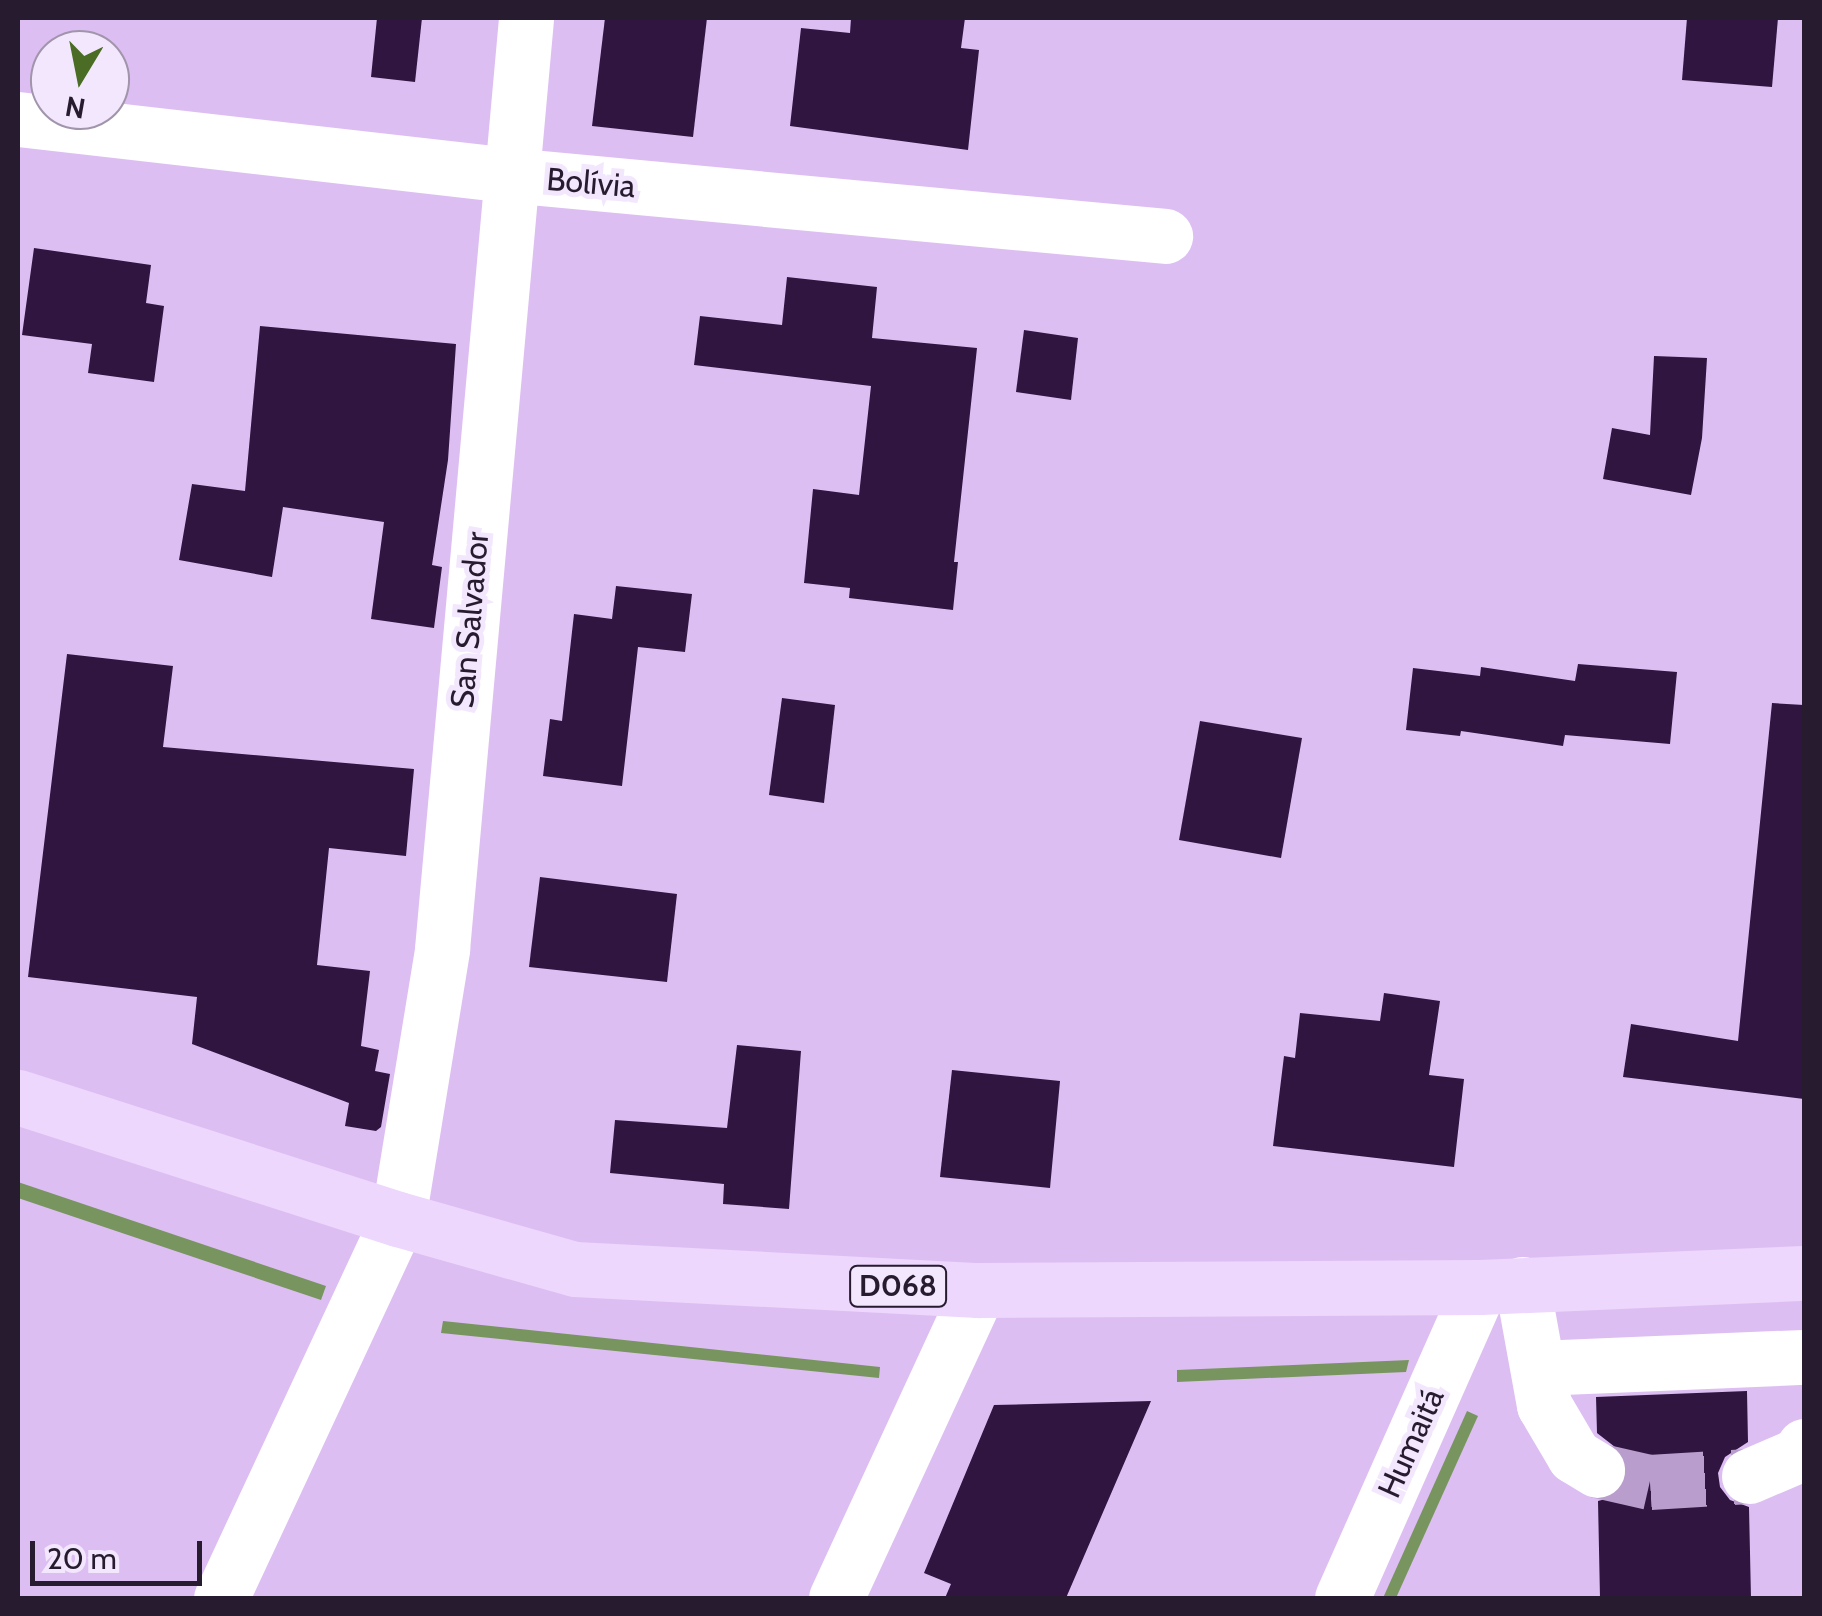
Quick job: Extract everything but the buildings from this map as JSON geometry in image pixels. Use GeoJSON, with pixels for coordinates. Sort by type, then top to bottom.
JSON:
{"type":"FeatureCollection","features":[{"type":"Feature","properties":{"kind":"main road","name":"D068"},"geometry":{"type":"LineString","coordinates":[[18,1097],[398,1220],[575,1269],[978,1290],[1501,1285],[1804,1272]]}},
{"type":"Feature","properties":{"kind":"street","name":"San Salvador"},"geometry":{"type":"LineString","coordinates":[[221,1598],[398,1220],[442,948],[508,175],[526,18]]}},
{"type":"Feature","properties":{"kind":"street","name":"Bolívia"},"geometry":{"type":"LineString","coordinates":[[18,119],[508,175],[1165,236]]}},
{"type":"Feature","properties":{"kind":"street"},"geometry":{"type":"LineString","coordinates":[[1501,1285],[1538,1368],[1544,1405],[1574,1456],[1598,1470]]}},
{"type":"Feature","properties":{"kind":"street","name":"Humaitá"},"geometry":{"type":"LineString","coordinates":[[1342,1598],[1501,1285]]}},
{"type":"Feature","properties":{"kind":"street"},"geometry":{"type":"LineString","coordinates":[[836,1598],[978,1290]]}},
{"type":"Feature","properties":{"kind":"street"},"geometry":{"type":"LineString","coordinates":[[1538,1368],[1804,1357]]}},
{"type":"Feature","properties":{"kind":"street"},"geometry":{"type":"LineString","coordinates":[[1748,1476],[1798,1454],[1804,1446]]}},
{"type":"Feature","properties":{"kind":"shaded area"},"geometry":{"type":"Polygon","coordinates":[[[18,1182],[326,1286],[321,1300],[18,1198],[18,1182]]]}},
{"type":"Feature","properties":{"kind":"shaded area"},"geometry":{"type":"Polygon","coordinates":[[[443,1321],[880,1367],[879,1378],[441,1333],[443,1321]]]}},
{"type":"Feature","properties":{"kind":"shaded area"},"geometry":{"type":"Polygon","coordinates":[[[1409,1360],[1406,1372],[1177,1382],[1177,1370],[1409,1360]]]}},
{"type":"Feature","properties":{"kind":"shaded area"},"geometry":{"type":"Polygon","coordinates":[[[1467,1411],[1478,1416],[1396,1598],[1383,1598],[1467,1411]]]}},
{"type":"Feature","properties":{"kind":"tunnel"},"geometry":{"type":"LineString","coordinates":[[1597,1470],[1650,1482],[1749,1476]]}}]}
